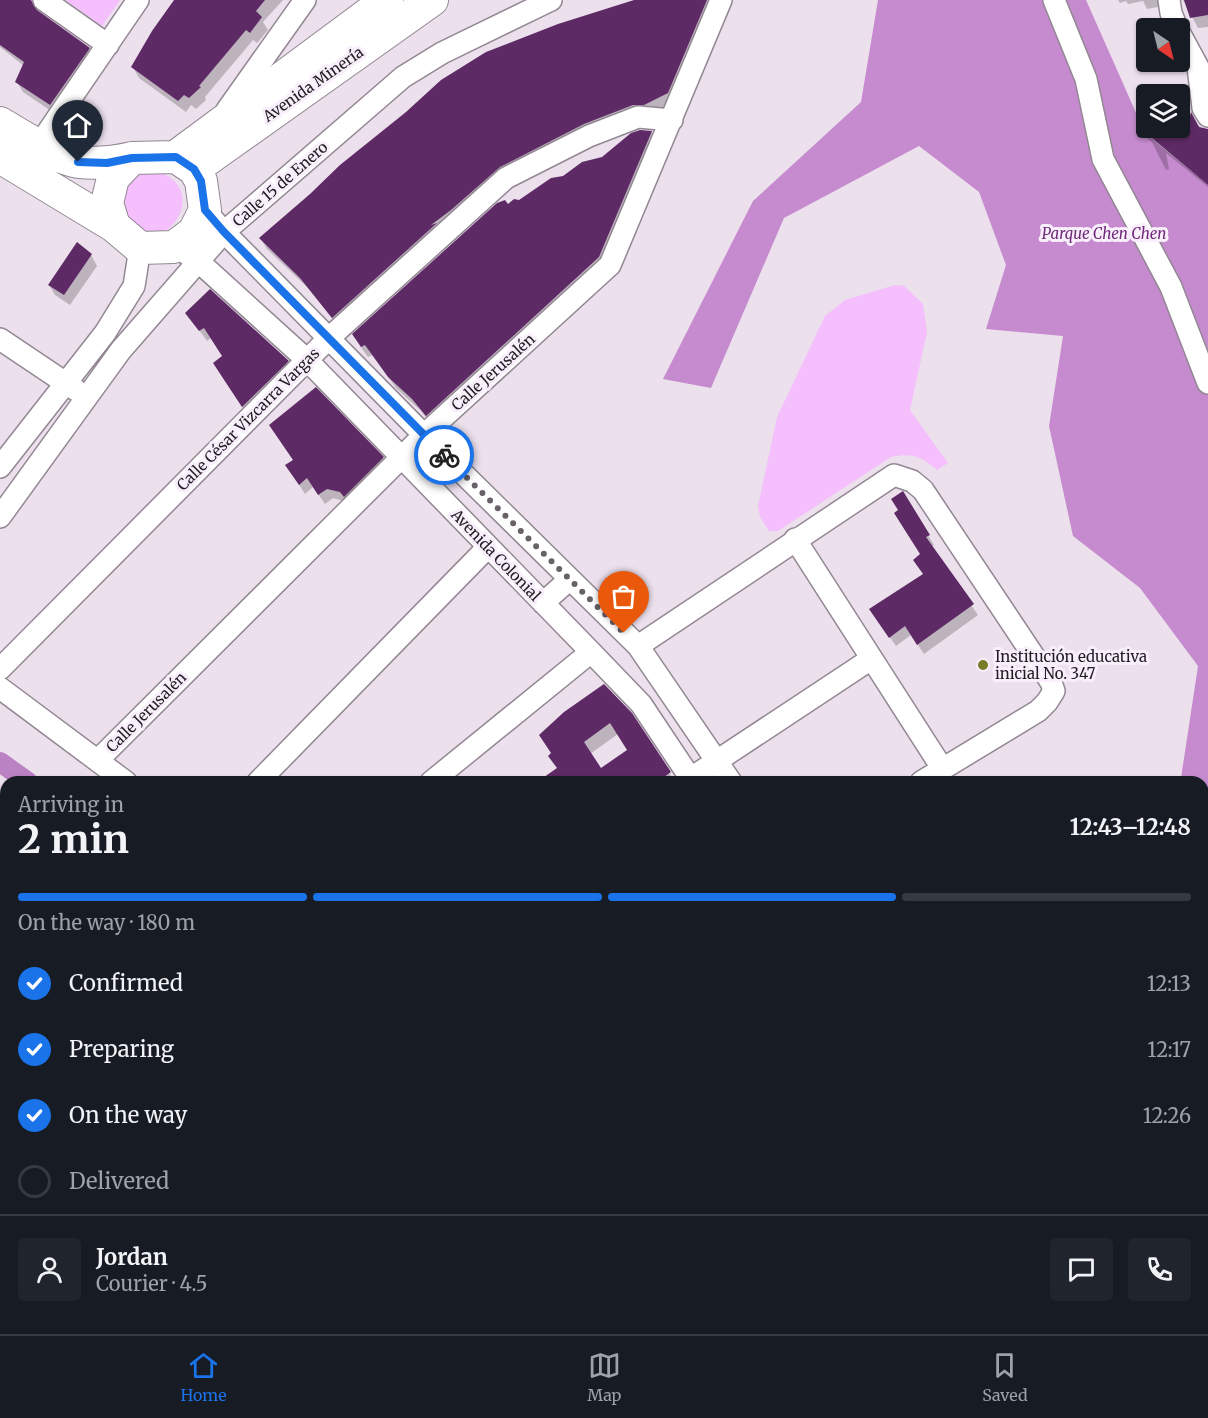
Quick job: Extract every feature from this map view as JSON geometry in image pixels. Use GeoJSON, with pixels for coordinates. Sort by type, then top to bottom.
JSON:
{"type":"FeatureCollection","features":[{"type":"Feature","properties":{"kind":"main road","name":"Avenida Minería"},"geometry":{"type":"LineString","coordinates":[[185,163],[217,124],[387,0]]}},
{"type":"Feature","properties":{"kind":"main road","name":"Avenida Minería"},"geometry":{"type":"LineString","coordinates":[[185,163],[432,0]]}},
{"type":"Feature","properties":{"kind":"main road"},"geometry":{"type":"LineString","coordinates":[[0,123],[20,158],[114,226],[140,248],[186,254],[194,232],[214,221],[201,181],[185,163],[132,158],[107,163],[20,158]]}},
{"type":"Feature","properties":{"kind":"main road"},"geometry":{"type":"LineString","coordinates":[[114,226],[107,202],[113,178],[132,158]]}},
{"type":"Feature","properties":{"kind":"street"},"geometry":{"type":"LineString","coordinates":[[44,0],[108,45]]}},
{"type":"Feature","properties":{"kind":"street"},"geometry":{"type":"LineString","coordinates":[[20,158],[108,45],[138,0]]}},
{"type":"Feature","properties":{"kind":"street"},"geometry":{"type":"LineString","coordinates":[[217,124],[305,0]]}},
{"type":"Feature","properties":{"kind":"street","name":"Calle 15 de Enero"},"geometry":{"type":"LineString","coordinates":[[214,221],[403,77],[442,53],[551,0]]}},
{"type":"Feature","properties":{"kind":"street","name":"Calle Jerusalén"},"geometry":{"type":"LineString","coordinates":[[98,760],[424,435],[610,265],[721,0]]}},
{"type":"Feature","properties":{"kind":"street"},"geometry":{"type":"LineString","coordinates":[[1054,0],[1086,79],[1103,159],[1171,288],[1208,383]]}},
{"type":"Feature","properties":{"kind":"street"},"geometry":{"type":"LineString","coordinates":[[1169,0],[1173,18]]}},
{"type":"Feature","properties":{"kind":"street"},"geometry":{"type":"LineString","coordinates":[[1190,52],[1198,67],[1203,108],[1208,116]]}},
{"type":"Feature","properties":{"kind":"street","name":"Calle César Vizcarra Vargas"},"geometry":{"type":"LineString","coordinates":[[0,669],[306,360],[506,178],[589,136],[639,117],[672,120]]}},
{"type":"Feature","properties":{"kind":"street"},"geometry":{"type":"LineString","coordinates":[[214,221],[424,435],[638,646],[727,776]]}},
{"type":"Feature","properties":{"kind":"street"},"geometry":{"type":"LineString","coordinates":[[0,467],[105,333],[134,286],[140,248]]}},
{"type":"Feature","properties":{"kind":"street"},"geometry":{"type":"LineString","coordinates":[[0,517],[121,350],[186,254]]}},
{"type":"Feature","properties":{"kind":"street","name":"Avenida Colonial"},"geometry":{"type":"LineString","coordinates":[[186,254],[306,360],[641,704],[687,776]]}},
{"type":"Feature","properties":{"kind":"street"},"geometry":{"type":"LineString","coordinates":[[0,339],[87,397]]}},
{"type":"Feature","properties":{"kind":"street"},"geometry":{"type":"LineString","coordinates":[[638,646],[795,539],[894,475],[912,481],[923,490],[1051,682],[1054,691],[1038,711],[935,776],[871,659],[795,539]]}},
{"type":"Feature","properties":{"kind":"street"},"geometry":{"type":"LineString","coordinates":[[264,776],[488,547]]}},
{"type":"Feature","properties":{"kind":"street"},"geometry":{"type":"LineString","coordinates":[[543,603],[570,579]]}},
{"type":"Feature","properties":{"kind":"street"},"geometry":{"type":"LineString","coordinates":[[438,776],[591,652]]}},
{"type":"Feature","properties":{"kind":"street"},"geometry":{"type":"LineString","coordinates":[[696,776],[871,659]]}},
{"type":"Feature","properties":{"kind":"street"},"geometry":{"type":"LineString","coordinates":[[0,688],[118,776]]}},
{"type":"Feature","properties":{"kind":"shaded area"},"geometry":{"type":"Polygon","coordinates":[[[65,0],[120,0],[102,26],[65,0]]]}},
{"type":"Feature","properties":{"kind":"shaded area"},"geometry":{"type":"Polygon","coordinates":[[[156,171],[172,179],[181,190],[183,202],[180,214],[173,224],[163,232],[152,234],[138,229],[121,211],[123,191],[128,182],[141,174],[156,171]]]}},
{"type":"Feature","properties":{"kind":"shaded area"},"geometry":{"type":"Polygon","coordinates":[[[895,285],[904,286],[923,304],[927,332],[910,410],[948,463],[937,470],[916,457],[905,455],[891,457],[778,531],[769,531],[760,517],[758,506],[777,417],[825,316],[845,300],[895,285]]]}},
{"type":"Feature","properties":{"kind":"green space","name":"Parque Chen Chen"},"geometry":{"type":"Polygon","coordinates":[[[878,0],[1086,0],[1136,113],[1136,138],[1151,138],[1208,185],[1208,776],[1181,776],[1198,666],[1140,588],[1073,536],[1049,426],[1063,336],[986,329],[1006,265],[979,192],[919,146],[784,218],[711,388],[663,379],[753,201],[861,102],[878,0]]]}},
{"type":"Feature","properties":{"kind":"building"},"geometry":{"type":"Polygon","coordinates":[[[0,0],[31,0],[37,10],[90,48],[50,105],[15,82],[24,62],[0,45],[0,0]]]}},
{"type":"Feature","properties":{"kind":"building"},"geometry":{"type":"Polygon","coordinates":[[[174,0],[265,0],[256,11],[262,17],[250,33],[246,30],[199,86],[201,87],[189,98],[184,95],[178,101],[131,67],[174,0]]]}},
{"type":"Feature","properties":{"kind":"building"},"geometry":{"type":"Polygon","coordinates":[[[634,0],[707,0],[668,93],[644,105],[633,105],[584,124],[500,167],[431,225],[437,223],[332,318],[300,278],[259,238],[340,165],[406,112],[441,80],[486,52],[558,24],[634,0]]]}},
{"type":"Feature","properties":{"kind":"building"},"geometry":{"type":"Polygon","coordinates":[[[1184,0],[1208,0],[1208,15],[1190,18],[1184,0]]]}},
{"type":"Feature","properties":{"kind":"building"},"geometry":{"type":"Polygon","coordinates":[[[1191,112],[1199,127],[1208,129],[1208,185],[1152,138],[1190,138],[1191,112]]]}},
{"type":"Feature","properties":{"kind":"building"},"geometry":{"type":"Polygon","coordinates":[[[640,130],[652,131],[599,257],[426,416],[412,399],[388,377],[365,345],[361,347],[352,334],[497,203],[505,200],[508,204],[514,199],[519,200],[551,178],[563,176],[582,162],[602,157],[631,133],[640,130]]]}},
{"type":"Feature","properties":{"kind":"building"},"geometry":{"type":"Polygon","coordinates":[[[77,242],[92,254],[64,295],[48,285],[77,242]]]}},
{"type":"Feature","properties":{"kind":"building"},"geometry":{"type":"Polygon","coordinates":[[[210,289],[289,361],[242,407],[213,363],[222,356],[204,328],[199,331],[185,313],[210,289]]]}},
{"type":"Feature","properties":{"kind":"building"},"geometry":{"type":"Polygon","coordinates":[[[316,387],[384,457],[344,497],[340,492],[327,489],[318,495],[307,478],[299,485],[285,465],[293,460],[269,425],[316,387]]]}},
{"type":"Feature","properties":{"kind":"building"},"geometry":{"type":"Polygon","coordinates":[[[903,491],[930,535],[926,537],[974,604],[917,645],[905,626],[889,638],[869,609],[923,574],[913,560],[920,554],[894,513],[898,510],[891,499],[903,491]]]}},
{"type":"Feature","properties":{"kind":"building"},"geometry":{"type":"Polygon","coordinates":[[[604,684],[632,713],[671,772],[665,776],[546,776],[557,768],[548,756],[551,753],[539,735],[564,712],[604,684]],[[610,723],[584,742],[601,768],[627,750],[610,723]]]}},
{"type":"Feature","properties":{"kind":"waterway"},"geometry":{"type":"LineString","coordinates":[[0,762],[20,776]]}},
{"type":"Feature","properties":{"kind":"way so far"},"geometry":{"type":"LineString","coordinates":[[444,455],[624,633]]}},
{"type":"Feature","properties":{"kind":"place","name":"Institución educativa inicial No. 347"},"geometry":{"type":"Point","coordinates":[983,665]}},
{"type":"Feature","properties":{"kind":"route"},"geometry":{"type":"LineString","coordinates":[[78,162],[107,163],[132,158],[176,157],[194,169],[201,181],[205,210],[224,232],[444,455]]}}]}
